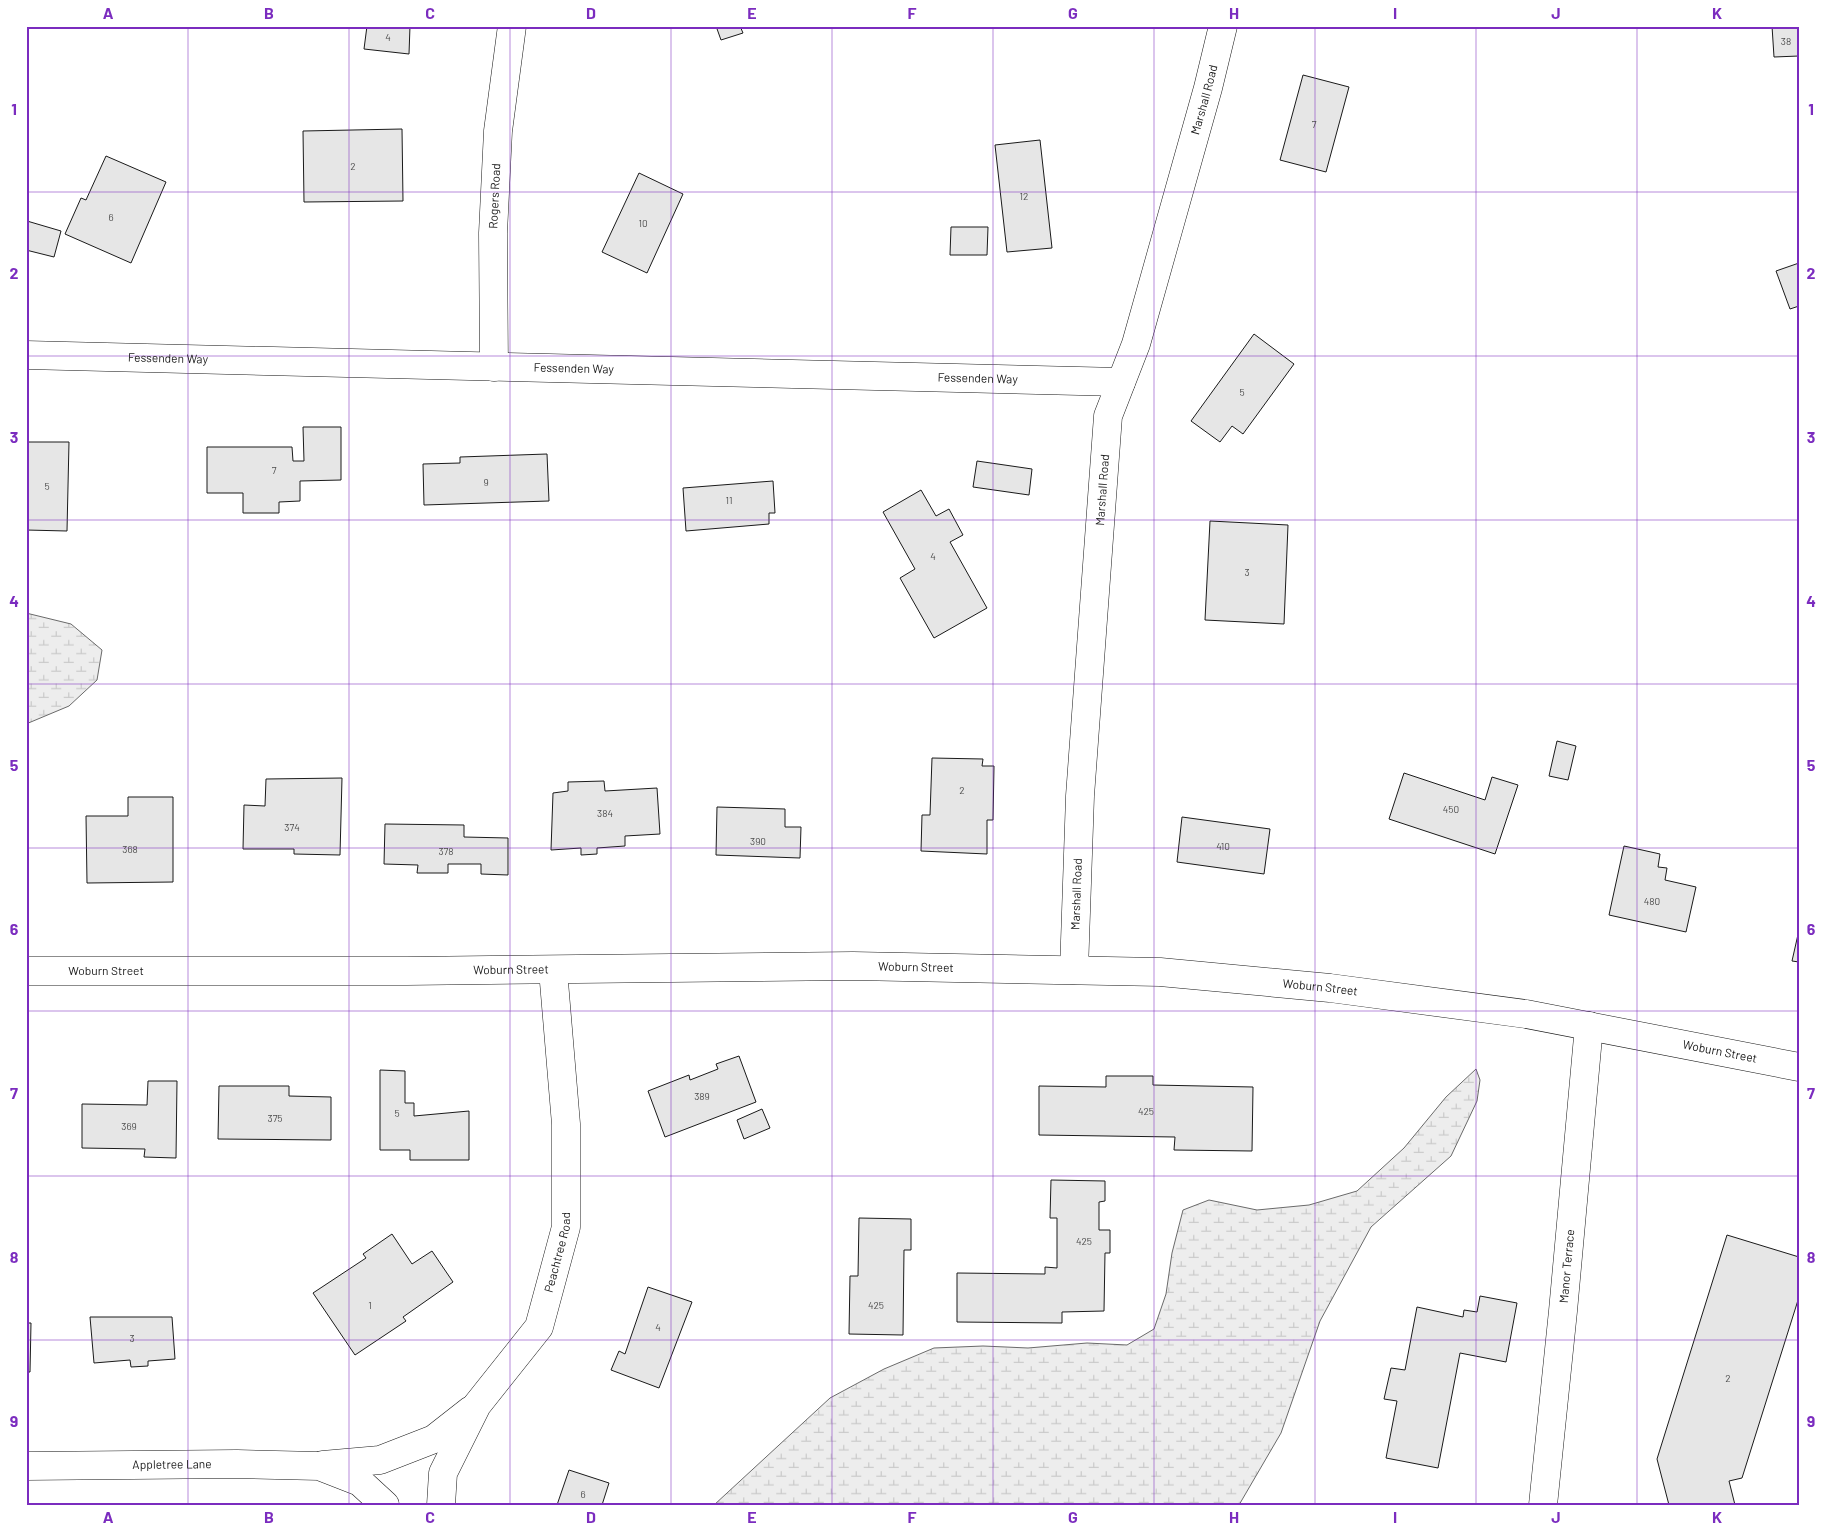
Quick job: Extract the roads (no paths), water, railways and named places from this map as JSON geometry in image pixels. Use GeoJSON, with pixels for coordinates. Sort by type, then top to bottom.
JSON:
{"type":"FeatureCollection","features":[{"type":"Feature","properties":{"kind":"street","name":"Rogers Road"},"geometry":{"type":"LineString","coordinates":[[494,367],[493,233],[498,131],[512,26]]}},
{"type":"Feature","properties":{"kind":"street","name":"Marshall Road"},"geometry":{"type":"LineString","coordinates":[[1074,970],[1080,796],[1108,416],[1136,344],[1208,88],[1223,26]]}},
{"type":"Feature","properties":{"kind":"street","name":"Fessenden Way"},"geometry":{"type":"LineString","coordinates":[[26,355],[1121,382]]}},
{"type":"Feature","properties":{"kind":"street","name":"Woburn Street"},"geometry":{"type":"LineString","coordinates":[[26,971],[407,971],[853,966],[1160,972],[1330,988],[1526,1014],[1799,1066]]}},
{"type":"Feature","properties":{"kind":"street","name":"Peachtree Road"},"geometry":{"type":"LineString","coordinates":[[441,1505],[443,1473],[477,1405],[539,1328],[566,1226],[566,1124],[554,970]]}},
{"type":"Feature","properties":{"kind":"street","name":"Manor Terrace"},"geometry":{"type":"LineString","coordinates":[[1543,1505],[1589,1026]]}},
{"type":"Feature","properties":{"kind":"street","name":"Appletree Lane"},"geometry":{"type":"LineString","coordinates":[[26,1466],[236,1464],[319,1466],[380,1460],[434,1439],[477,1405]]}},
{"type":"Feature","properties":{"kind":"street","name":"Appletree Lane"},"geometry":{"type":"LineString","coordinates":[[319,1466],[360,1482],[385,1505]]}}]}
